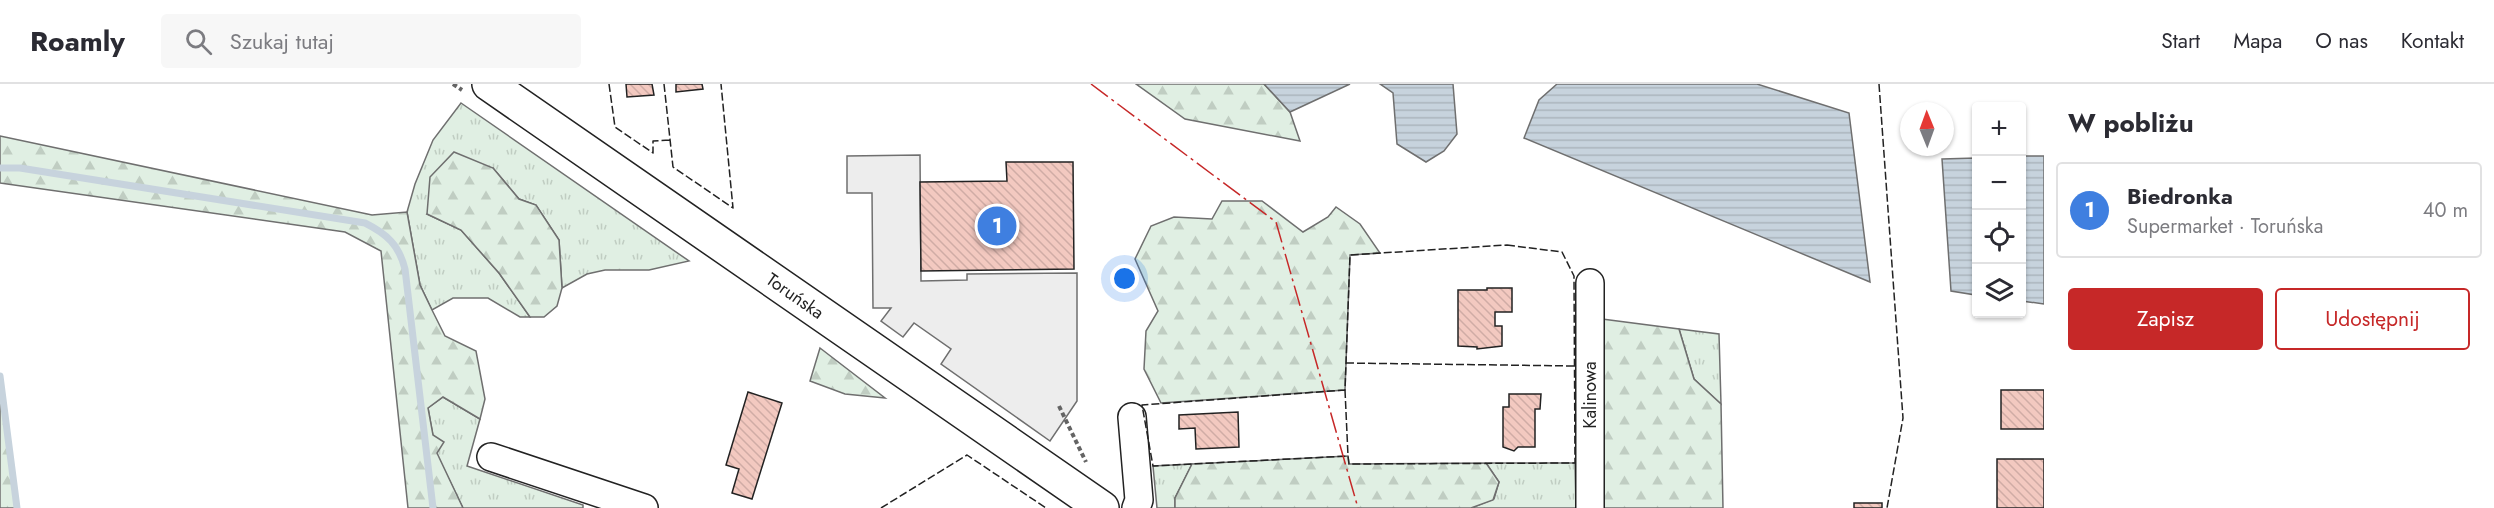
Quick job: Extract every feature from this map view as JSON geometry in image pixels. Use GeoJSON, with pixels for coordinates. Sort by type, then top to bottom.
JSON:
{"type":"FeatureCollection","features":[{"type":"Feature","properties":{"kind":"main road","name":"Toruńska"},"geometry":{"type":"LineString","coordinates":[[489,84],[1101,508]]}},
{"type":"Feature","properties":{"kind":"street","name":"Kalinowa"},"geometry":{"type":"LineString","coordinates":[[1590,283],[1590,508]]}},
{"type":"Feature","properties":{"kind":"street"},"geometry":{"type":"LineString","coordinates":[[1132,417],[1139,500],[1136,508]]}},
{"type":"Feature","properties":{"kind":"street"},"geometry":{"type":"LineString","coordinates":[[491,457],[601,501],[644,508]]}},
{"type":"Feature","properties":{"kind":"green space"},"geometry":{"type":"Polygon","coordinates":[[[1136,84],[1264,84],[1290,112],[1300,141],[1185,119],[1136,84]]]}},
{"type":"Feature","properties":{"kind":"green space"},"geometry":{"type":"Polygon","coordinates":[[[461,103],[689,261],[649,270],[605,270],[587,274],[562,288],[559,240],[536,205],[519,199],[493,168],[427,214],[461,230],[499,273],[530,317],[520,317],[488,298],[453,298],[432,310],[420,285],[407,212],[415,184],[433,140],[461,103]]]}},
{"type":"Feature","properties":{"kind":"green space"},"geometry":{"type":"Polygon","coordinates":[[[0,136],[372,215],[407,212],[420,285],[432,310],[445,336],[476,351],[485,399],[480,419],[443,397],[428,408],[433,435],[444,442],[437,453],[463,508],[408,508],[381,251],[345,232],[0,183],[0,136]]]}},
{"type":"Feature","properties":{"kind":"green space"},"geometry":{"type":"Polygon","coordinates":[[[454,152],[493,168],[519,199],[536,205],[559,240],[562,288],[557,306],[544,317],[530,317],[499,273],[461,230],[427,214],[430,177],[454,152]]]}},
{"type":"Feature","properties":{"kind":"green space"},"geometry":{"type":"Polygon","coordinates":[[[1222,201],[1262,201],[1303,232],[1328,217],[1336,207],[1360,224],[1380,253],[1350,255],[1345,390],[1161,403],[1144,369],[1146,331],[1158,311],[1135,259],[1151,226],[1174,217],[1212,219],[1222,201]]]}},
{"type":"Feature","properties":{"kind":"green space"},"geometry":{"type":"Polygon","coordinates":[[[1602,319],[1679,329],[1694,379],[1721,404],[1723,508],[1600,508],[1602,319]]]}},
{"type":"Feature","properties":{"kind":"green space"},"geometry":{"type":"Polygon","coordinates":[[[1679,329],[1719,334],[1721,404],[1694,379],[1679,329]]]}},
{"type":"Feature","properties":{"kind":"green space"},"geometry":{"type":"Polygon","coordinates":[[[820,348],[885,398],[845,394],[810,381],[820,348]]]}},
{"type":"Feature","properties":{"kind":"green space"},"geometry":{"type":"Polygon","coordinates":[[[0,374],[17,508],[0,508],[0,374]]]}},
{"type":"Feature","properties":{"kind":"green space"},"geometry":{"type":"Polygon","coordinates":[[[443,397],[480,419],[467,466],[583,505],[583,508],[463,508],[436,453],[428,408],[443,397]]]}},
{"type":"Feature","properties":{"kind":"green space"},"geometry":{"type":"Polygon","coordinates":[[[1348,456],[1349,464],[1486,463],[1499,482],[1493,500],[1471,508],[1175,508],[1175,498],[1192,464],[1348,456]]]}},
{"type":"Feature","properties":{"kind":"green space"},"geometry":{"type":"Polygon","coordinates":[[[1486,463],[1575,463],[1576,508],[1471,508],[1494,499],[1499,482],[1486,463]]]}},
{"type":"Feature","properties":{"kind":"green space"},"geometry":{"type":"Polygon","coordinates":[[[1192,464],[1175,498],[1175,508],[1157,508],[1153,466],[1192,464]]]}},
{"type":"Feature","properties":{"kind":"shaded area"},"geometry":{"type":"Polygon","coordinates":[[[1264,84],[1350,84],[1290,112],[1264,84]]]}},
{"type":"Feature","properties":{"kind":"shaded area"},"geometry":{"type":"Polygon","coordinates":[[[1380,84],[1453,84],[1457,134],[1444,151],[1426,162],[1397,144],[1393,93],[1380,84]]]}},
{"type":"Feature","properties":{"kind":"shaded area"},"geometry":{"type":"Polygon","coordinates":[[[1557,84],[1757,84],[1849,113],[1870,282],[1524,138],[1539,100],[1557,84]]]}},
{"type":"Feature","properties":{"kind":"shaded area"},"geometry":{"type":"Polygon","coordinates":[[[920,155],[921,281],[967,280],[967,274],[1077,273],[1077,401],[1050,441],[941,364],[951,349],[914,323],[903,337],[881,321],[891,308],[873,308],[872,193],[847,193],[847,156],[920,155]]]}},
{"type":"Feature","properties":{"kind":"shaded area"},"geometry":{"type":"Polygon","coordinates":[[[2026,156],[2044,156],[2044,304],[2026,302],[2026,156]]]}},
{"type":"Feature","properties":{"kind":"shaded area"},"geometry":{"type":"Polygon","coordinates":[[[1972,158],[1972,294],[1951,291],[1942,159],[1972,158]]]}},
{"type":"Feature","properties":{"kind":"building"},"geometry":{"type":"Polygon","coordinates":[[[626,84],[652,84],[654,95],[627,97],[626,84]]]}},
{"type":"Feature","properties":{"kind":"building"},"geometry":{"type":"Polygon","coordinates":[[[676,84],[702,84],[703,89],[676,92],[676,84]]]}},
{"type":"Feature","properties":{"kind":"building"},"geometry":{"type":"Polygon","coordinates":[[[1006,162],[1073,162],[1074,269],[921,271],[920,182],[1007,181],[1006,162]]]}},
{"type":"Feature","properties":{"kind":"building"},"geometry":{"type":"Polygon","coordinates":[[[1487,288],[1512,288],[1512,312],[1495,312],[1495,326],[1502,326],[1502,346],[1477,349],[1477,347],[1458,346],[1458,290],[1487,290],[1487,288]]]}},
{"type":"Feature","properties":{"kind":"building"},"geometry":{"type":"Polygon","coordinates":[[[2001,390],[2044,390],[2044,429],[2001,429],[2001,390]]]}},
{"type":"Feature","properties":{"kind":"building"},"geometry":{"type":"Polygon","coordinates":[[[748,392],[782,403],[752,499],[732,493],[739,469],[726,465],[748,392]]]}},
{"type":"Feature","properties":{"kind":"building"},"geometry":{"type":"Polygon","coordinates":[[[1509,394],[1541,394],[1540,409],[1535,409],[1535,447],[1518,447],[1514,451],[1503,447],[1503,407],[1509,407],[1509,394]]]}},
{"type":"Feature","properties":{"kind":"building"},"geometry":{"type":"Polygon","coordinates":[[[1238,412],[1239,447],[1196,449],[1195,428],[1179,429],[1179,415],[1238,412]]]}},
{"type":"Feature","properties":{"kind":"building"},"geometry":{"type":"Polygon","coordinates":[[[1997,459],[2044,459],[2044,508],[1997,508],[1997,459]]]}},
{"type":"Feature","properties":{"kind":"building"},"geometry":{"type":"Polygon","coordinates":[[[1854,503],[1882,503],[1882,508],[1854,508],[1854,503]]]}},
{"type":"Feature","properties":{"kind":"waterway"},"geometry":{"type":"LineString","coordinates":[[0,168],[20,168],[365,223],[380,231],[396,247],[405,269],[433,508]]}},
{"type":"Feature","properties":{"kind":"waterway"},"geometry":{"type":"LineString","coordinates":[[0,376],[17,508]]}},
{"type":"Feature","properties":{"kind":"fence"},"geometry":{"type":"LineString","coordinates":[[609,84],[615,127],[653,153],[653,141],[670,140]]}},
{"type":"Feature","properties":{"kind":"fence"},"geometry":{"type":"LineString","coordinates":[[664,84],[673,167],[733,208],[721,84]]}},
{"type":"Feature","properties":{"kind":"fence"},"geometry":{"type":"LineString","coordinates":[[1879,84],[1903,418],[1887,508]]}},
{"type":"Feature","properties":{"kind":"fence"},"geometry":{"type":"LineString","coordinates":[[1507,245],[1562,252],[1574,276],[1575,463],[1349,464],[1348,456],[1153,466],[1142,405],[1345,390],[1350,255],[1507,245]]}},
{"type":"Feature","properties":{"kind":"fence"},"geometry":{"type":"LineString","coordinates":[[1346,363],[1575,366]]}},
{"type":"Feature","properties":{"kind":"fence"},"geometry":{"type":"LineString","coordinates":[[1345,390],[1348,456]]}},
{"type":"Feature","properties":{"kind":"fence"},"geometry":{"type":"LineString","coordinates":[[881,508],[967,455],[1046,508]]}},
{"type":"Feature","properties":{"kind":"power"},"geometry":{"type":"LineString","coordinates":[[1091,84],[1276,222],[1358,508]]}},
{"type":"Feature","properties":{"kind":"place","name":"Biedronka"},"geometry":{"type":"Point","coordinates":[997,226]}}]}
